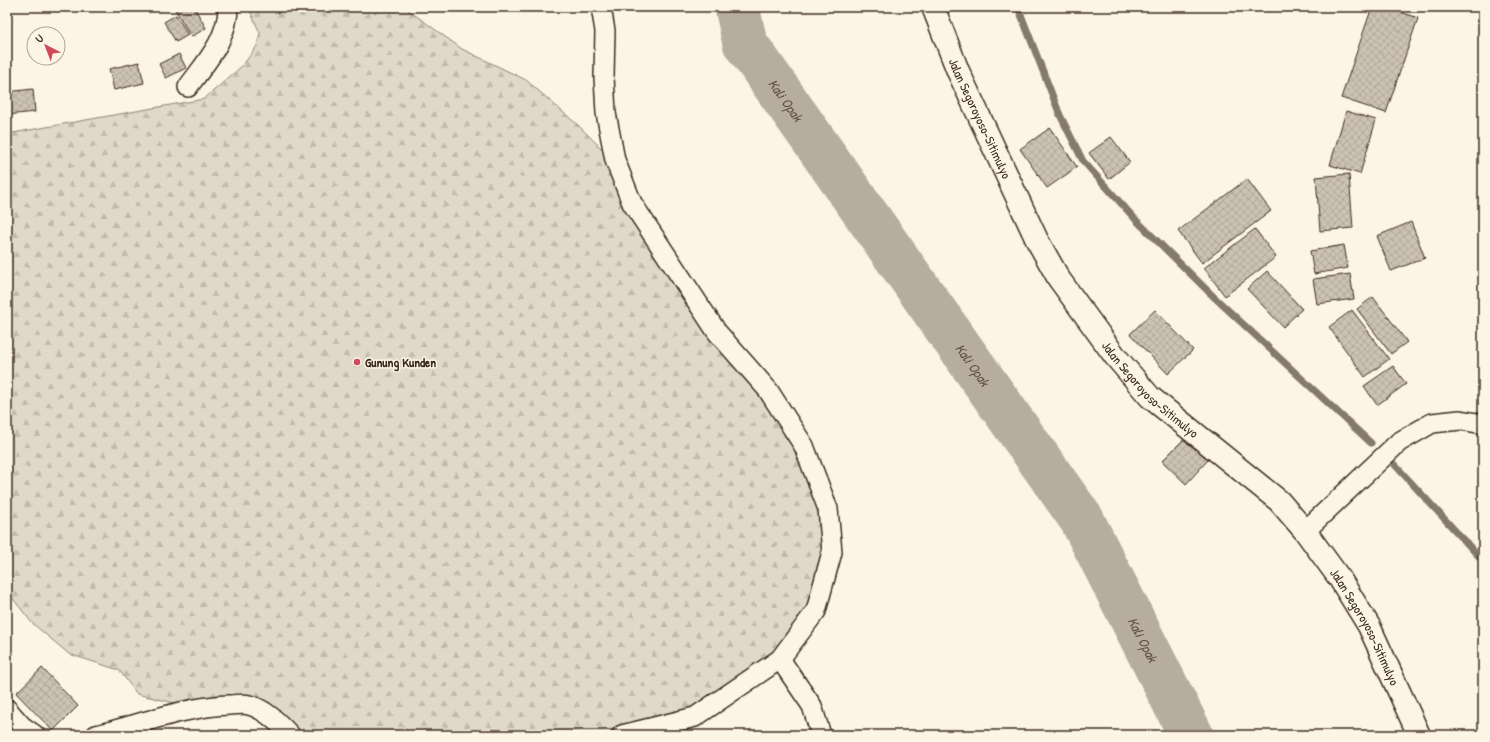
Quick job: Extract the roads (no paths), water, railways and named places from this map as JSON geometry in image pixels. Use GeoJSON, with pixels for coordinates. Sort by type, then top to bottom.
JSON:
{"type":"FeatureCollection","features":[{"type":"Feature","properties":{"kind":"main road","name":"Jalan Segoroyoso-Sitimulyo"},"geometry":{"type":"LineString","coordinates":[[933,7],[958,71],[1037,240],[1063,285],[1115,356],[1150,397],[1279,501],[1305,531],[1340,579],[1369,626],[1419,735]]}},
{"type":"Feature","properties":{"kind":"street"},"geometry":{"type":"LineString","coordinates":[[188,87],[215,51],[222,38],[226,26],[228,7]]}},
{"type":"Feature","properties":{"kind":"street"},"geometry":{"type":"LineString","coordinates":[[601,7],[605,30],[604,77],[606,114],[615,160],[632,202],[717,332],[768,390],[804,446],[828,508],[832,552],[816,611],[780,659],[695,717],[622,735]]}},
{"type":"Feature","properties":{"kind":"street"},"geometry":{"type":"LineString","coordinates":[[1305,531],[1399,442],[1432,423],[1460,420],[1483,424]]}},
{"type":"Feature","properties":{"kind":"street"},"geometry":{"type":"LineString","coordinates":[[780,659],[812,706],[821,735]]}},
{"type":"Feature","properties":{"kind":"street"},"geometry":{"type":"LineString","coordinates":[[96,735],[188,710],[221,705],[247,704],[259,708],[294,734]]}},
{"type":"Feature","properties":{"kind":"street"},"geometry":{"type":"LineString","coordinates":[[7,709],[22,726],[35,735]]}},
{"type":"Feature","properties":{"kind":"waterway","name":"Kali Opak"},"geometry":{"type":"LineString","coordinates":[[737,7],[745,43],[1082,520],[1191,735]]}},
{"type":"Feature","properties":{"kind":"waterway"},"geometry":{"type":"LineString","coordinates":[[1018,7],[1060,115],[1083,161],[1136,220],[1214,297],[1371,443]]}},
{"type":"Feature","properties":{"kind":"waterway"},"geometry":{"type":"LineString","coordinates":[[1395,465],[1483,561]]}},
{"type":"Feature","properties":{"kind":"place","name":"Gunung Kunden"},"geometry":{"type":"Point","coordinates":[357,362]}}]}
